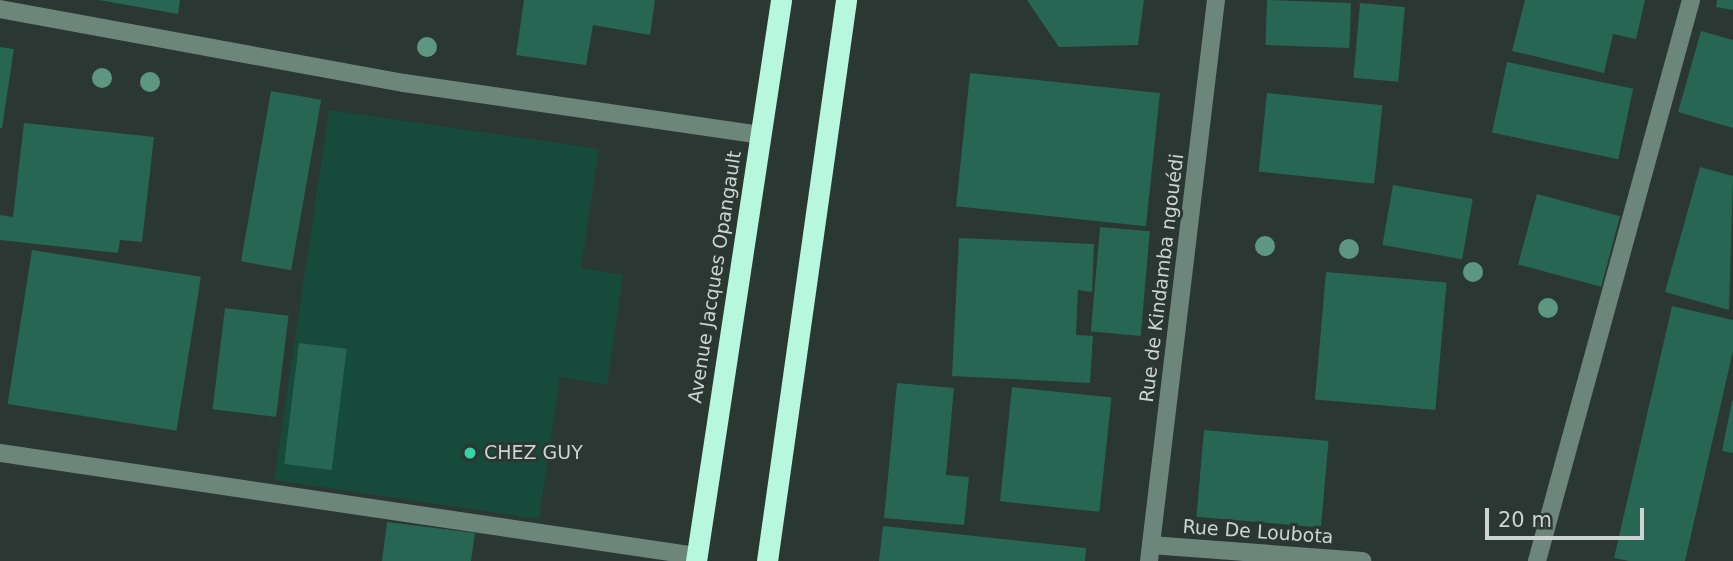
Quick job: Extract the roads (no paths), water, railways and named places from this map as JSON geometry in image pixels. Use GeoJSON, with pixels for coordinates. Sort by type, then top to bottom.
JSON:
{"type":"FeatureCollection","features":[{"type":"Feature","properties":{"kind":"highway","name":"Avenue Jacques Opangault"},"geometry":{"type":"LineString","coordinates":[[697,559],[781,0]]}},
{"type":"Feature","properties":{"kind":"highway"},"geometry":{"type":"LineString","coordinates":[[767,561],[846,0]]}},
{"type":"Feature","properties":{"kind":"street","name":"Rue de Kindamba ngouédi"},"geometry":{"type":"LineString","coordinates":[[1150,553],[1216,0]]}},
{"type":"Feature","properties":{"kind":"street"},"geometry":{"type":"LineString","coordinates":[[1537,561],[1691,0]]}},
{"type":"Feature","properties":{"kind":"street"},"geometry":{"type":"LineString","coordinates":[[0,9],[404,83],[761,135]]}},
{"type":"Feature","properties":{"kind":"street"},"geometry":{"type":"LineString","coordinates":[[0,453],[697,559]]}},
{"type":"Feature","properties":{"kind":"street","name":"Rue De Loubota"},"geometry":{"type":"LineString","coordinates":[[1150,553],[1362,561]]}},
{"type":"Feature","properties":{"kind":"place","name":"CHEZ GUY"},"geometry":{"type":"Point","coordinates":[470,453]}}]}
